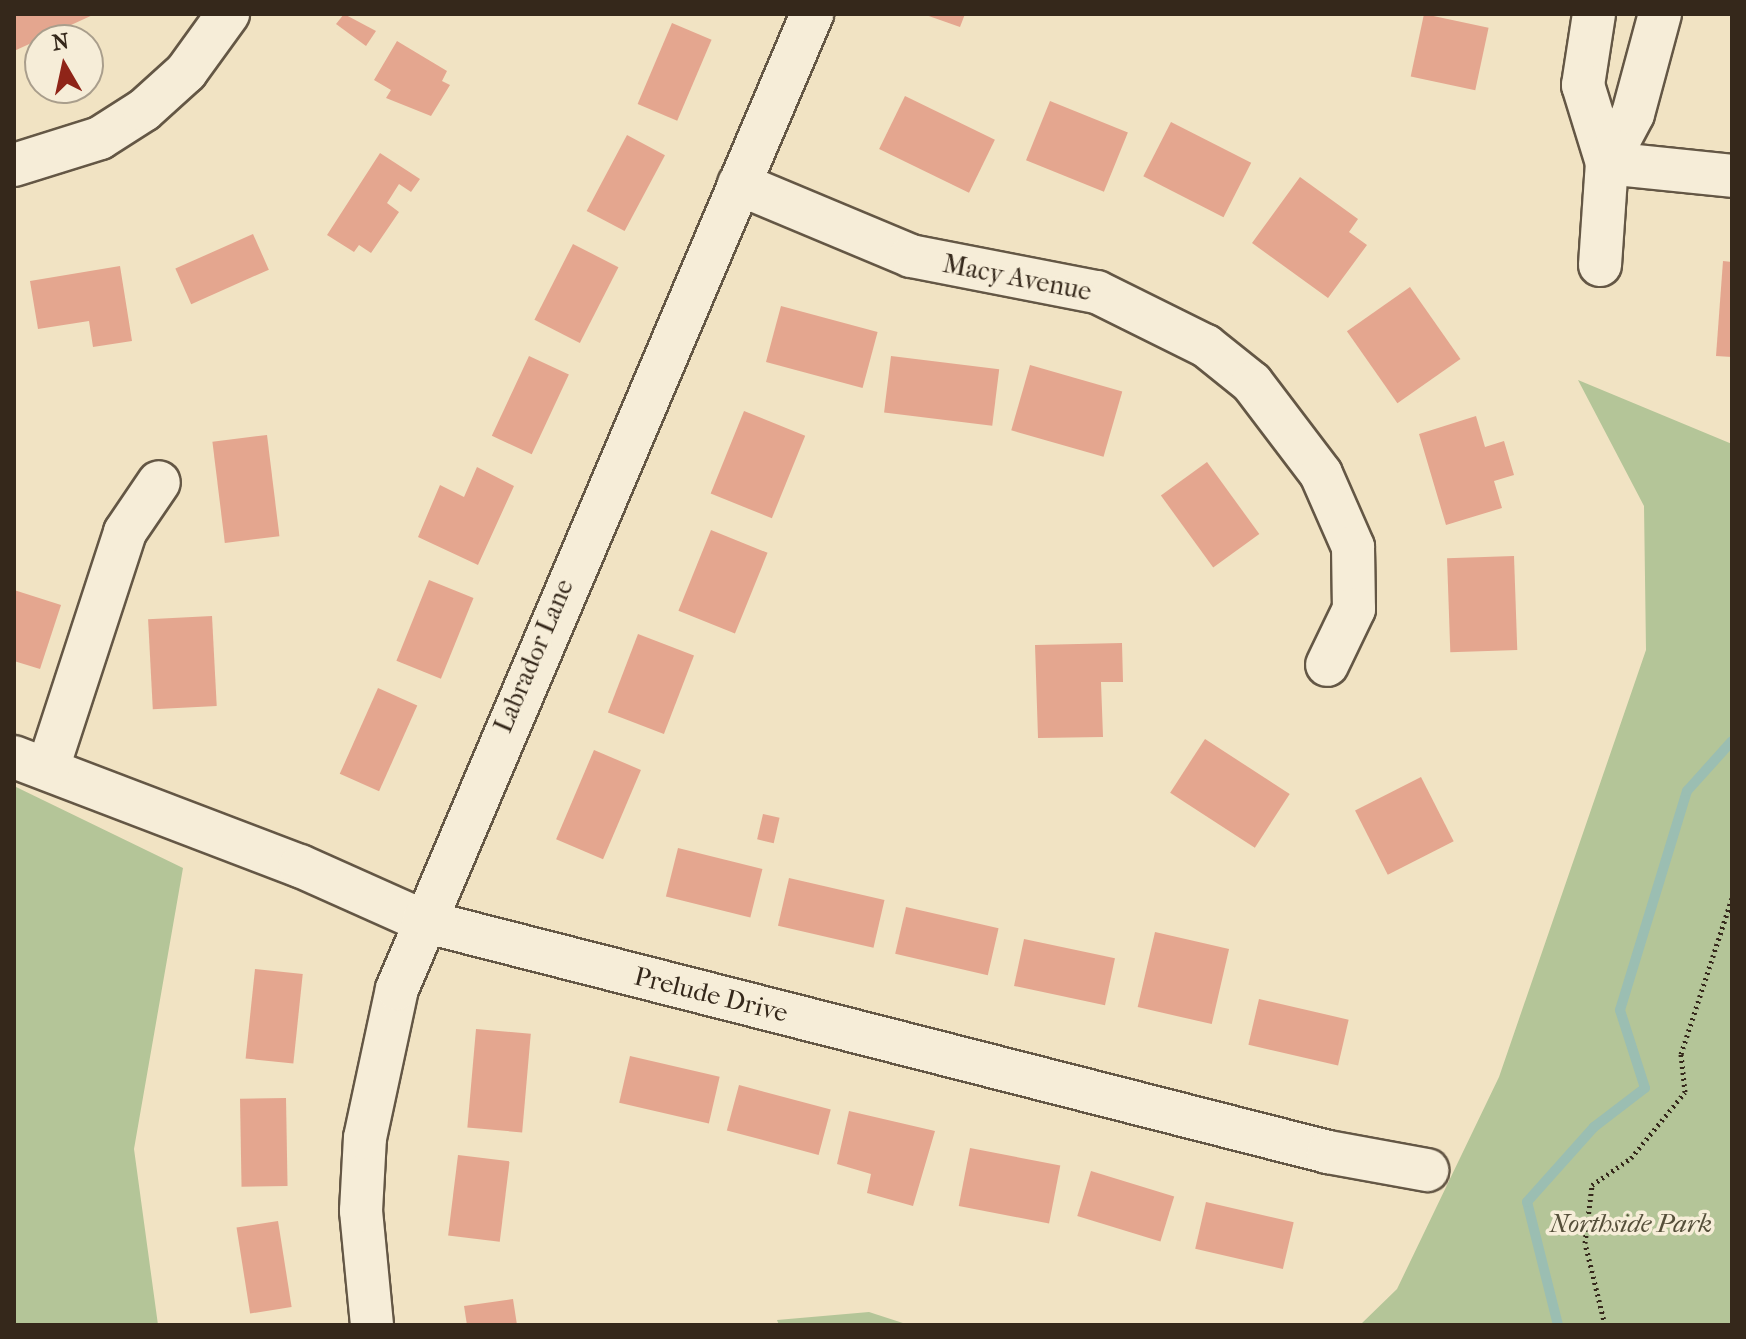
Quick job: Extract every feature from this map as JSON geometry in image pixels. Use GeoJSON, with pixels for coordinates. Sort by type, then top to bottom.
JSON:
{"type":"FeatureCollection","features":[{"type":"Feature","properties":{"kind":"street"},"geometry":{"type":"LineString","coordinates":[[14,165],[100,138],[144,110],[186,72],[228,14]]}},
{"type":"Feature","properties":{"kind":"street","name":"Labrador Lane"},"geometry":{"type":"LineString","coordinates":[[372,1325],[361,1211],[365,1138],[377,1062],[423,921],[812,14]]}},
{"type":"Feature","properties":{"kind":"street"},"geometry":{"type":"LineString","coordinates":[[1594,14],[1583,85],[1607,163],[1600,265]]}},
{"type":"Feature","properties":{"kind":"street"},"geometry":{"type":"LineString","coordinates":[[1607,163],[1633,114],[1660,14]]}},
{"type":"Feature","properties":{"kind":"street"},"geometry":{"type":"LineString","coordinates":[[1607,163],[1732,176]]}},
{"type":"Feature","properties":{"kind":"street","name":"Macy Avenue"},"geometry":{"type":"LineString","coordinates":[[739,184],[911,256],[1097,292],[1194,339],[1252,383],[1321,474],[1353,547],[1354,609],[1327,665]]}},
{"type":"Feature","properties":{"kind":"street"},"geometry":{"type":"LineString","coordinates":[[31,762],[125,532],[159,482]]}},
{"type":"Feature","properties":{"kind":"street","name":"Prelude Drive"},"geometry":{"type":"LineString","coordinates":[[31,762],[423,921],[1312,1149],[1427,1170]]}},
{"type":"Feature","properties":{"kind":"path"},"geometry":{"type":"LineString","coordinates":[[1605,1325],[1585,1243],[1592,1185],[1631,1158],[1685,1092],[1681,1054],[1732,898]]}},
{"type":"Feature","properties":{"kind":"green space","name":"Northside Park"},"geometry":{"type":"Polygon","coordinates":[[[1578,380],[1732,444],[1732,1325],[1360,1325],[1397,1289],[1499,1077],[1646,650],[1644,506],[1578,380]]]}},
{"type":"Feature","properties":{"kind":"green space"},"geometry":{"type":"Polygon","coordinates":[[[14,786],[183,868],[134,1149],[158,1325],[14,1325],[14,786]]]}},
{"type":"Feature","properties":{"kind":"green space"},"geometry":{"type":"Polygon","coordinates":[[[869,1312],[909,1325],[779,1325],[777,1320],[869,1312]]]}},
{"type":"Feature","properties":{"kind":"building"},"geometry":{"type":"Polygon","coordinates":[[[14,14],[95,14],[73,24],[24,24],[24,46],[14,51],[14,14]]]}},
{"type":"Feature","properties":{"kind":"building"},"geometry":{"type":"Polygon","coordinates":[[[344,14],[376,31],[366,46],[336,24],[344,14]]]}},
{"type":"Feature","properties":{"kind":"building"},"geometry":{"type":"Polygon","coordinates":[[[923,14],[965,14],[960,27],[923,14]]]}},
{"type":"Feature","properties":{"kind":"building"},"geometry":{"type":"Polygon","coordinates":[[[1424,14],[1489,28],[1475,90],[1411,77],[1424,14]]]}},
{"type":"Feature","properties":{"kind":"building"},"geometry":{"type":"Polygon","coordinates":[[[672,23],[712,40],[677,121],[638,104],[672,23]]]}},
{"type":"Feature","properties":{"kind":"building"},"geometry":{"type":"Polygon","coordinates":[[[397,41],[447,71],[442,81],[450,85],[431,116],[386,98],[391,90],[374,80],[397,41]]]}},
{"type":"Feature","properties":{"kind":"building"},"geometry":{"type":"Polygon","coordinates":[[[905,96],[995,140],[969,193],[879,149],[905,96]]]}},
{"type":"Feature","properties":{"kind":"building"},"geometry":{"type":"Polygon","coordinates":[[[1050,101],[1128,132],[1104,192],[1026,160],[1050,101]]]}},
{"type":"Feature","properties":{"kind":"building"},"geometry":{"type":"Polygon","coordinates":[[[1171,122],[1251,163],[1223,217],[1143,176],[1171,122]]]}},
{"type":"Feature","properties":{"kind":"building"},"geometry":{"type":"Polygon","coordinates":[[[627,135],[665,155],[625,231],[587,211],[627,135]]]}},
{"type":"Feature","properties":{"kind":"building"},"geometry":{"type":"Polygon","coordinates":[[[380,153],[420,179],[411,192],[399,184],[387,203],[399,212],[371,253],[359,245],[354,252],[327,235],[380,153]]]}},
{"type":"Feature","properties":{"kind":"building"},"geometry":{"type":"Polygon","coordinates":[[[1300,177],[1358,219],[1349,232],[1367,245],[1328,298],[1252,243],[1300,177]]]}},
{"type":"Feature","properties":{"kind":"building"},"geometry":{"type":"Polygon","coordinates":[[[253,234],[269,270],[191,304],[175,269],[253,234]]]}},
{"type":"Feature","properties":{"kind":"building"},"geometry":{"type":"Polygon","coordinates":[[[573,244],[618,267],[580,343],[534,320],[573,244]]]}},
{"type":"Feature","properties":{"kind":"building"},"geometry":{"type":"Polygon","coordinates":[[[1723,261],[1732,262],[1732,357],[1716,356],[1723,261]]]}},
{"type":"Feature","properties":{"kind":"building"},"geometry":{"type":"Polygon","coordinates":[[[120,266],[132,341],[93,347],[89,321],[38,329],[30,281],[120,266]]]}},
{"type":"Feature","properties":{"kind":"building"},"geometry":{"type":"Polygon","coordinates":[[[1410,287],[1460,359],[1397,403],[1347,331],[1410,287]]]}},
{"type":"Feature","properties":{"kind":"building"},"geometry":{"type":"Polygon","coordinates":[[[781,306],[878,332],[863,388],[766,362],[781,306]]]}},
{"type":"Feature","properties":{"kind":"building"},"geometry":{"type":"Polygon","coordinates":[[[529,356],[569,375],[532,454],[492,436],[529,356]]]}},
{"type":"Feature","properties":{"kind":"building"},"geometry":{"type":"Polygon","coordinates":[[[891,356],[999,369],[992,426],[884,413],[891,356]]]}},
{"type":"Feature","properties":{"kind":"building"},"geometry":{"type":"Polygon","coordinates":[[[1030,365],[1122,391],[1104,457],[1011,430],[1030,365]]]}},
{"type":"Feature","properties":{"kind":"building"},"geometry":{"type":"Polygon","coordinates":[[[744,411],[805,436],[772,518],[711,494],[744,411]]]}},
{"type":"Feature","properties":{"kind":"building"},"geometry":{"type":"Polygon","coordinates":[[[1476,416],[1485,447],[1504,441],[1514,475],[1494,481],[1502,508],[1446,525],[1419,434],[1476,416]]]}},
{"type":"Feature","properties":{"kind":"building"},"geometry":{"type":"Polygon","coordinates":[[[267,435],[279,536],[225,543],[212,442],[267,435]]]}},
{"type":"Feature","properties":{"kind":"building"},"geometry":{"type":"Polygon","coordinates":[[[1207,462],[1259,534],[1213,568],[1161,496],[1207,462]]]}},
{"type":"Feature","properties":{"kind":"building"},"geometry":{"type":"Polygon","coordinates":[[[477,467],[514,486],[478,565],[418,537],[440,485],[464,497],[477,467]]]}},
{"type":"Feature","properties":{"kind":"building"},"geometry":{"type":"Polygon","coordinates":[[[711,530],[768,553],[735,634],[678,611],[711,530]]]}},
{"type":"Feature","properties":{"kind":"building"},"geometry":{"type":"Polygon","coordinates":[[[1514,556],[1517,650],[1450,652],[1447,558],[1514,556]]]}},
{"type":"Feature","properties":{"kind":"building"},"geometry":{"type":"Polygon","coordinates":[[[429,580],[474,598],[441,679],[396,661],[429,580]]]}},
{"type":"Feature","properties":{"kind":"building"},"geometry":{"type":"Polygon","coordinates":[[[14,590],[61,605],[40,669],[14,661],[14,590]]]}},
{"type":"Feature","properties":{"kind":"building"},"geometry":{"type":"Polygon","coordinates":[[[212,616],[217,706],[153,709],[148,619],[212,616]]]}},
{"type":"Feature","properties":{"kind":"building"},"geometry":{"type":"Polygon","coordinates":[[[638,634],[694,656],[664,734],[608,712],[638,634]]]}},
{"type":"Feature","properties":{"kind":"building"},"geometry":{"type":"Polygon","coordinates":[[[1122,643],[1123,682],[1101,682],[1103,737],[1038,738],[1035,645],[1122,643]]]}},
{"type":"Feature","properties":{"kind":"building"},"geometry":{"type":"Polygon","coordinates":[[[378,688],[417,705],[379,791],[340,774],[378,688]]]}},
{"type":"Feature","properties":{"kind":"building"},"geometry":{"type":"Polygon","coordinates":[[[1205,739],[1290,794],[1255,848],[1170,793],[1205,739]]]}},
{"type":"Feature","properties":{"kind":"building"},"geometry":{"type":"Polygon","coordinates":[[[594,750],[641,770],[603,859],[556,839],[594,750]]]}},
{"type":"Feature","properties":{"kind":"building"},"geometry":{"type":"Polygon","coordinates":[[[1421,777],[1454,841],[1388,875],[1355,811],[1421,777]]]}},
{"type":"Feature","properties":{"kind":"building"},"geometry":{"type":"Polygon","coordinates":[[[763,814],[780,818],[774,843],[757,839],[763,814]]]}},
{"type":"Feature","properties":{"kind":"building"},"geometry":{"type":"Polygon","coordinates":[[[678,848],[762,869],[750,918],[666,897],[678,848]]]}},
{"type":"Feature","properties":{"kind":"building"},"geometry":{"type":"Polygon","coordinates":[[[789,878],[884,900],[873,948],[778,926],[789,878]]]}},
{"type":"Feature","properties":{"kind":"building"},"geometry":{"type":"Polygon","coordinates":[[[906,907],[999,928],[988,975],[895,954],[906,907]]]}},
{"type":"Feature","properties":{"kind":"building"},"geometry":{"type":"Polygon","coordinates":[[[1155,932],[1229,949],[1212,1024],[1138,1007],[1155,932]]]}},
{"type":"Feature","properties":{"kind":"building"},"geometry":{"type":"Polygon","coordinates":[[[1024,939],[1115,958],[1105,1005],[1014,986],[1024,939]]]}},
{"type":"Feature","properties":{"kind":"building"},"geometry":{"type":"Polygon","coordinates":[[[255,969],[303,974],[293,1064],[246,1059],[255,969]]]}},
{"type":"Feature","properties":{"kind":"building"},"geometry":{"type":"Polygon","coordinates":[[[1259,999],[1349,1020],[1338,1065],[1248,1045],[1259,999]]]}},
{"type":"Feature","properties":{"kind":"building"},"geometry":{"type":"Polygon","coordinates":[[[476,1029],[531,1034],[522,1132],[467,1128],[476,1029]]]}},
{"type":"Feature","properties":{"kind":"building"},"geometry":{"type":"Polygon","coordinates":[[[630,1056],[720,1077],[709,1123],[619,1103],[630,1056]]]}},
{"type":"Feature","properties":{"kind":"building"},"geometry":{"type":"Polygon","coordinates":[[[739,1085],[831,1110],[819,1155],[727,1130],[739,1085]]]}},
{"type":"Feature","properties":{"kind":"building"},"geometry":{"type":"Polygon","coordinates":[[[286,1098],[288,1186],[242,1187],[240,1099],[286,1098]]]}},
{"type":"Feature","properties":{"kind":"building"},"geometry":{"type":"Polygon","coordinates":[[[849,1111],[935,1131],[913,1206],[867,1193],[871,1174],[837,1164],[849,1111]]]}},
{"type":"Feature","properties":{"kind":"building"},"geometry":{"type":"Polygon","coordinates":[[[970,1148],[1060,1166],[1049,1223],[959,1206],[970,1148]]]}},
{"type":"Feature","properties":{"kind":"building"},"geometry":{"type":"Polygon","coordinates":[[[458,1155],[510,1161],[500,1242],[448,1235],[458,1155]]]}},
{"type":"Feature","properties":{"kind":"building"},"geometry":{"type":"Polygon","coordinates":[[[1091,1171],[1174,1196],[1160,1241],[1077,1216],[1091,1171]]]}},
{"type":"Feature","properties":{"kind":"building"},"geometry":{"type":"Polygon","coordinates":[[[1206,1202],[1294,1222],[1283,1269],[1195,1249],[1206,1202]]]}},
{"type":"Feature","properties":{"kind":"building"},"geometry":{"type":"Polygon","coordinates":[[[278,1221],[292,1307],[250,1313],[237,1228],[278,1221]]]}},
{"type":"Feature","properties":{"kind":"building"},"geometry":{"type":"Polygon","coordinates":[[[513,1299],[517,1325],[467,1325],[464,1306],[513,1299]]]}},
{"type":"Feature","properties":{"kind":"waterway"},"geometry":{"type":"LineString","coordinates":[[1558,1325],[1527,1202],[1594,1127],[1645,1088],[1620,1010],[1687,791],[1732,741]]}}]}
